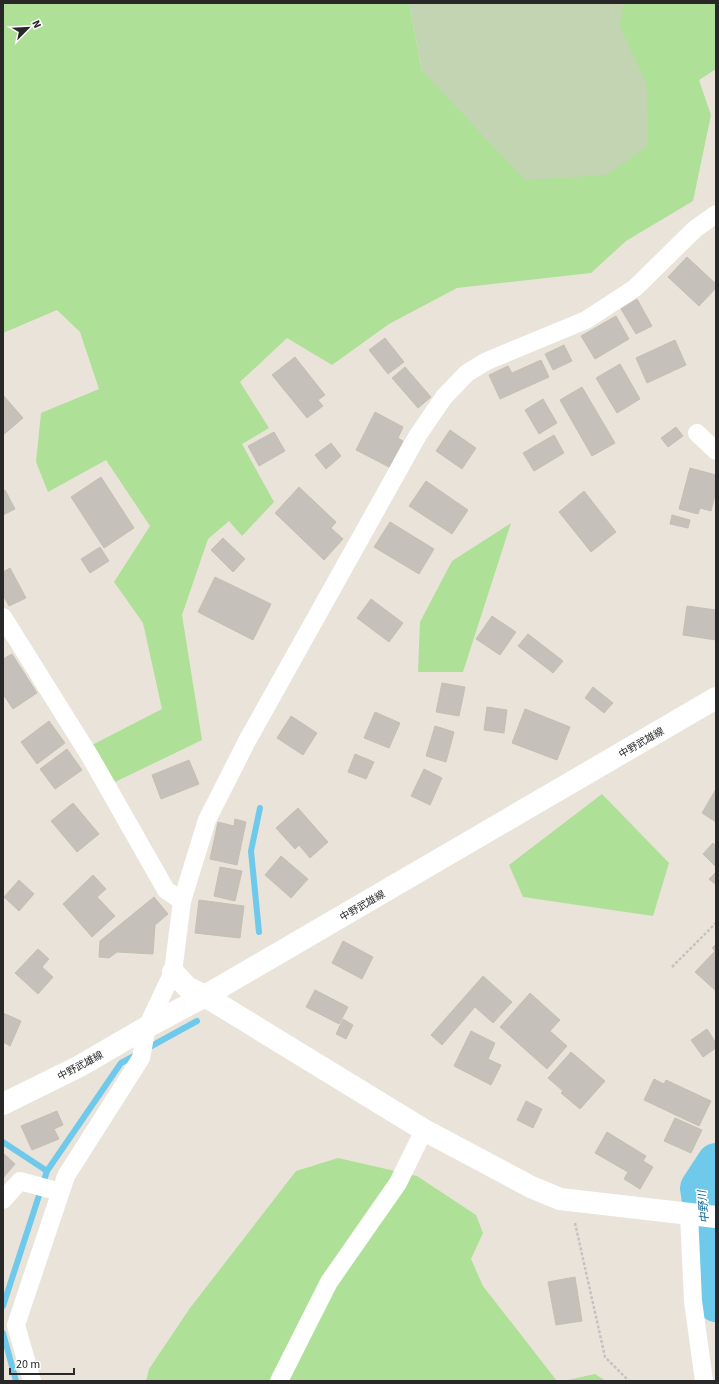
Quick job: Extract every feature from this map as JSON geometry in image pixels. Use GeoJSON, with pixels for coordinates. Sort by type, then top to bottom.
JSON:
{"type":"FeatureCollection","features":[{"type":"Feature","properties":{"kind":"main road","name":"中野武雄線"},"geometry":{"type":"LineString","coordinates":[[3,1104],[78,1067],[147,1027],[205,996],[716,698]]}},
{"type":"Feature","properties":{"kind":"main road"},"geometry":{"type":"LineString","coordinates":[[174,972],[187,986],[424,1130],[531,1187],[560,1199],[716,1217]]}},
{"type":"Feature","properties":{"kind":"street"},"geometry":{"type":"LineString","coordinates":[[32,1381],[16,1325],[66,1176],[141,1058],[147,1027],[174,972],[182,901],[206,820],[247,741],[418,435],[444,397],[467,373],[487,361],[586,320],[635,288],[695,229],[716,214]]}},
{"type":"Feature","properties":{"kind":"street"},"geometry":{"type":"LineString","coordinates":[[697,432],[716,451]]}},
{"type":"Feature","properties":{"kind":"street"},"geometry":{"type":"LineString","coordinates":[[4,620],[91,758],[166,890],[182,901]]}},
{"type":"Feature","properties":{"kind":"street"},"geometry":{"type":"LineString","coordinates":[[279,1381],[329,1282],[398,1184],[424,1130]]}},
{"type":"Feature","properties":{"kind":"street"},"geometry":{"type":"LineString","coordinates":[[3,1200],[20,1181],[60,1192]]}},
{"type":"Feature","properties":{"kind":"street"},"geometry":{"type":"LineString","coordinates":[[689,1214],[693,1301],[704,1381]]}},
{"type":"Feature","properties":{"kind":"path"},"geometry":{"type":"LineString","coordinates":[[672,967],[716,923]]}},
{"type":"Feature","properties":{"kind":"path"},"geometry":{"type":"LineString","coordinates":[[560,1199],[574,1218],[605,1357],[629,1381]]}},
{"type":"Feature","properties":{"kind":"green space"},"geometry":{"type":"Polygon","coordinates":[[[3,3],[409,3],[422,71],[554,3],[716,3],[716,69],[699,80],[711,115],[693,201],[626,241],[591,273],[457,288],[389,324],[332,365],[287,338],[240,382],[269,428],[242,444],[274,502],[242,536],[229,521],[208,539],[182,615],[202,740],[115,782],[92,745],[162,709],[143,623],[114,582],[150,526],[106,460],[48,492],[36,462],[41,413],[99,389],[80,332],[57,310],[3,333],[3,3]]]}},
{"type":"Feature","properties":{"kind":"green space"},"geometry":{"type":"Polygon","coordinates":[[[409,3],[625,3],[619,25],[647,85],[648,146],[607,175],[525,180],[422,71],[409,3]]]}},
{"type":"Feature","properties":{"kind":"green space"},"geometry":{"type":"Polygon","coordinates":[[[511,523],[463,672],[418,672],[420,622],[452,561],[511,523]]]}},
{"type":"Feature","properties":{"kind":"green space"},"geometry":{"type":"Polygon","coordinates":[[[602,794],[669,863],[653,916],[523,897],[509,865],[602,794]]]}},
{"type":"Feature","properties":{"kind":"green space"},"geometry":{"type":"Polygon","coordinates":[[[338,1158],[417,1176],[476,1215],[483,1233],[471,1259],[483,1286],[557,1381],[146,1381],[149,1369],[190,1308],[296,1171],[338,1158]]]}},
{"type":"Feature","properties":{"kind":"green space"},"geometry":{"type":"Polygon","coordinates":[[[595,1374],[606,1381],[563,1381],[595,1374]]]}},
{"type":"Feature","properties":{"kind":"building"},"geometry":{"type":"Polygon","coordinates":[[[687,257],[716,284],[716,288],[699,306],[668,277],[687,257]]]}},
{"type":"Feature","properties":{"kind":"building"},"geometry":{"type":"Polygon","coordinates":[[[637,299],[652,326],[636,334],[621,309],[637,299]]]}},
{"type":"Feature","properties":{"kind":"building"},"geometry":{"type":"Polygon","coordinates":[[[616,316],[629,339],[595,359],[581,336],[616,316]]]}},
{"type":"Feature","properties":{"kind":"building"},"geometry":{"type":"Polygon","coordinates":[[[385,338],[404,362],[388,374],[369,350],[385,338]]]}},
{"type":"Feature","properties":{"kind":"building"},"geometry":{"type":"Polygon","coordinates":[[[675,340],[686,365],[647,383],[636,358],[675,340]]]}},
{"type":"Feature","properties":{"kind":"building"},"geometry":{"type":"Polygon","coordinates":[[[564,345],[572,361],[553,370],[545,354],[564,345]]]}},
{"type":"Feature","properties":{"kind":"building"},"geometry":{"type":"Polygon","coordinates":[[[295,357],[325,395],[318,400],[323,406],[307,418],[272,375],[295,357]]]}},
{"type":"Feature","properties":{"kind":"building"},"geometry":{"type":"Polygon","coordinates":[[[541,360],[549,377],[500,399],[489,375],[508,366],[512,373],[541,360]]]}},
{"type":"Feature","properties":{"kind":"building"},"geometry":{"type":"Polygon","coordinates":[[[620,364],[640,399],[617,413],[596,378],[620,364]]]}},
{"type":"Feature","properties":{"kind":"building"},"geometry":{"type":"Polygon","coordinates":[[[405,367],[431,397],[418,408],[392,378],[405,367]]]}},
{"type":"Feature","properties":{"kind":"building"},"geometry":{"type":"Polygon","coordinates":[[[582,387],[615,443],[592,456],[560,400],[582,387]]]}},
{"type":"Feature","properties":{"kind":"building"},"geometry":{"type":"Polygon","coordinates":[[[3,395],[23,418],[3,435],[3,395]]]}},
{"type":"Feature","properties":{"kind":"building"},"geometry":{"type":"Polygon","coordinates":[[[543,399],[557,423],[539,434],[525,410],[543,399]]]}},
{"type":"Feature","properties":{"kind":"building"},"geometry":{"type":"Polygon","coordinates":[[[375,412],[403,427],[398,438],[403,441],[389,467],[356,450],[375,412]]]}},
{"type":"Feature","properties":{"kind":"building"},"geometry":{"type":"Polygon","coordinates":[[[676,427],[683,436],[668,447],[661,438],[676,427]]]}},
{"type":"Feature","properties":{"kind":"building"},"geometry":{"type":"Polygon","coordinates":[[[450,430],[476,448],[462,469],[436,451],[450,430]]]}},
{"type":"Feature","properties":{"kind":"building"},"geometry":{"type":"Polygon","coordinates":[[[274,432],[285,451],[259,466],[248,446],[274,432]]]}},
{"type":"Feature","properties":{"kind":"building"},"geometry":{"type":"Polygon","coordinates":[[[554,435],[564,453],[534,471],[523,453],[554,435]]]}},
{"type":"Feature","properties":{"kind":"building"},"geometry":{"type":"Polygon","coordinates":[[[331,443],[341,456],[326,469],[315,455],[331,443]]]}},
{"type":"Feature","properties":{"kind":"building"},"geometry":{"type":"Polygon","coordinates":[[[690,468],[716,475],[716,491],[711,511],[700,508],[698,514],[679,509],[690,468]]]}},
{"type":"Feature","properties":{"kind":"building"},"geometry":{"type":"Polygon","coordinates":[[[101,477],[134,528],[104,548],[71,497],[101,477]]]}},
{"type":"Feature","properties":{"kind":"building"},"geometry":{"type":"Polygon","coordinates":[[[426,481],[468,510],[452,534],[409,506],[426,481]]]}},
{"type":"Feature","properties":{"kind":"building"},"geometry":{"type":"Polygon","coordinates":[[[299,487],[336,522],[331,528],[343,539],[324,560],[275,513],[299,487]]]}},
{"type":"Feature","properties":{"kind":"building"},"geometry":{"type":"Polygon","coordinates":[[[5,490],[15,509],[3,515],[3,491],[5,490]]]}},
{"type":"Feature","properties":{"kind":"building"},"geometry":{"type":"Polygon","coordinates":[[[584,491],[616,532],[591,552],[559,512],[584,491]]]}},
{"type":"Feature","properties":{"kind":"building"},"geometry":{"type":"Polygon","coordinates":[[[672,515],[690,520],[688,528],[670,524],[672,515]]]}},
{"type":"Feature","properties":{"kind":"building"},"geometry":{"type":"Polygon","coordinates":[[[390,522],[434,549],[419,574],[374,547],[390,522]]]}},
{"type":"Feature","properties":{"kind":"building"},"geometry":{"type":"Polygon","coordinates":[[[223,538],[245,559],[233,572],[211,550],[223,538]]]}},
{"type":"Feature","properties":{"kind":"building"},"geometry":{"type":"Polygon","coordinates":[[[100,547],[109,561],[90,573],[81,559],[100,547]]]}},
{"type":"Feature","properties":{"kind":"building"},"geometry":{"type":"Polygon","coordinates":[[[10,568],[26,598],[9,606],[3,595],[3,572],[10,568]]]}},
{"type":"Feature","properties":{"kind":"building"},"geometry":{"type":"Polygon","coordinates":[[[215,577],[271,604],[253,640],[198,612],[215,577]]]}},
{"type":"Feature","properties":{"kind":"building"},"geometry":{"type":"Polygon","coordinates":[[[371,599],[403,623],[389,642],[357,618],[371,599]]]}},
{"type":"Feature","properties":{"kind":"building"},"geometry":{"type":"Polygon","coordinates":[[[687,606],[716,610],[716,640],[683,635],[687,606]]]}},
{"type":"Feature","properties":{"kind":"building"},"geometry":{"type":"Polygon","coordinates":[[[492,616],[516,632],[500,655],[476,639],[492,616]]]}},
{"type":"Feature","properties":{"kind":"building"},"geometry":{"type":"Polygon","coordinates":[[[528,634],[563,661],[553,673],[518,646],[528,634]]]}},
{"type":"Feature","properties":{"kind":"building"},"geometry":{"type":"Polygon","coordinates":[[[12,654],[37,693],[13,709],[3,694],[3,659],[12,654]]]}},
{"type":"Feature","properties":{"kind":"building"},"geometry":{"type":"Polygon","coordinates":[[[442,683],[465,687],[459,716],[436,712],[442,683]]]}},
{"type":"Feature","properties":{"kind":"building"},"geometry":{"type":"Polygon","coordinates":[[[593,687],[613,703],[604,713],[585,698],[593,687]]]}},
{"type":"Feature","properties":{"kind":"building"},"geometry":{"type":"Polygon","coordinates":[[[487,707],[507,710],[504,733],[484,730],[487,707]]]}},
{"type":"Feature","properties":{"kind":"building"},"geometry":{"type":"Polygon","coordinates":[[[525,709],[570,727],[557,760],[512,743],[525,709]]]}},
{"type":"Feature","properties":{"kind":"building"},"geometry":{"type":"Polygon","coordinates":[[[375,712],[400,723],[389,748],[364,738],[375,712]]]}},
{"type":"Feature","properties":{"kind":"building"},"geometry":{"type":"Polygon","coordinates":[[[291,716],[317,733],[303,755],[277,738],[291,716]]]}},
{"type":"Feature","properties":{"kind":"building"},"geometry":{"type":"Polygon","coordinates":[[[49,721],[65,743],[37,764],[21,742],[49,721]]]}},
{"type":"Feature","properties":{"kind":"building"},"geometry":{"type":"Polygon","coordinates":[[[435,726],[454,732],[446,762],[426,756],[435,726]]]}},
{"type":"Feature","properties":{"kind":"building"},"geometry":{"type":"Polygon","coordinates":[[[67,749],[82,770],[55,789],[40,769],[67,749]]]}},
{"type":"Feature","properties":{"kind":"building"},"geometry":{"type":"Polygon","coordinates":[[[355,754],[374,762],[366,779],[348,772],[355,754]]]}},
{"type":"Feature","properties":{"kind":"building"},"geometry":{"type":"Polygon","coordinates":[[[189,760],[199,784],[161,799],[152,775],[189,760]]]}},
{"type":"Feature","properties":{"kind":"building"},"geometry":{"type":"Polygon","coordinates":[[[424,769],[442,778],[430,805],[411,796],[424,769]]]}},
{"type":"Feature","properties":{"kind":"building"},"geometry":{"type":"Polygon","coordinates":[[[716,789],[716,822],[702,813],[716,789]]]}},
{"type":"Feature","properties":{"kind":"building"},"geometry":{"type":"Polygon","coordinates":[[[73,803],[99,834],[77,852],[51,821],[73,803]]]}},
{"type":"Feature","properties":{"kind":"building"},"geometry":{"type":"Polygon","coordinates":[[[298,808],[328,842],[310,858],[299,845],[295,849],[276,828],[298,808]]]}},
{"type":"Feature","properties":{"kind":"building"},"geometry":{"type":"Polygon","coordinates":[[[235,819],[246,822],[237,865],[210,859],[218,822],[234,826],[235,819]]]}},
{"type":"Feature","properties":{"kind":"building"},"geometry":{"type":"Polygon","coordinates":[[[713,843],[716,846],[716,867],[703,854],[713,843]]]}},
{"type":"Feature","properties":{"kind":"building"},"geometry":{"type":"Polygon","coordinates":[[[281,856],[308,879],[291,898],[265,875],[281,856]]]}},
{"type":"Feature","properties":{"kind":"building"},"geometry":{"type":"Polygon","coordinates":[[[220,867],[242,871],[235,901],[214,896],[220,867]]]}},
{"type":"Feature","properties":{"kind":"building"},"geometry":{"type":"Polygon","coordinates":[[[716,872],[716,885],[709,879],[716,872]]]}},
{"type":"Feature","properties":{"kind":"building"},"geometry":{"type":"Polygon","coordinates":[[[93,875],[106,889],[97,897],[115,916],[92,937],[63,904],[93,875]]]}},
{"type":"Feature","properties":{"kind":"building"},"geometry":{"type":"Polygon","coordinates":[[[19,880],[34,894],[19,911],[4,897],[19,880]]]}},
{"type":"Feature","properties":{"kind":"building"},"geometry":{"type":"Polygon","coordinates":[[[154,897],[168,914],[155,925],[153,954],[117,952],[109,958],[99,957],[100,941],[154,897]]]}},
{"type":"Feature","properties":{"kind":"building"},"geometry":{"type":"Polygon","coordinates":[[[199,900],[244,906],[240,938],[195,933],[199,900]]]}},
{"type":"Feature","properties":{"kind":"building"},"geometry":{"type":"Polygon","coordinates":[[[343,941],[373,957],[362,979],[332,963],[343,941]]]}},
{"type":"Feature","properties":{"kind":"building"},"geometry":{"type":"Polygon","coordinates":[[[716,944],[716,991],[695,972],[715,951],[712,948],[716,944]]]}},
{"type":"Feature","properties":{"kind":"building"},"geometry":{"type":"Polygon","coordinates":[[[38,949],[49,959],[42,967],[53,977],[38,994],[15,973],[38,949]]]}},
{"type":"Feature","properties":{"kind":"building"},"geometry":{"type":"Polygon","coordinates":[[[483,976],[512,1002],[493,1023],[475,1007],[442,1045],[431,1035],[483,976]]]}},
{"type":"Feature","properties":{"kind":"building"},"geometry":{"type":"Polygon","coordinates":[[[315,990],[348,1007],[339,1024],[306,1007],[315,990]]]}},
{"type":"Feature","properties":{"kind":"building"},"geometry":{"type":"Polygon","coordinates":[[[530,993],[560,1020],[550,1031],[567,1046],[547,1069],[500,1027],[530,993]]]}},
{"type":"Feature","properties":{"kind":"building"},"geometry":{"type":"Polygon","coordinates":[[[3,1013],[21,1021],[10,1046],[3,1042],[3,1013]]]}},
{"type":"Feature","properties":{"kind":"building"},"geometry":{"type":"Polygon","coordinates":[[[343,1019],[353,1025],[346,1039],[336,1034],[343,1019]]]}},
{"type":"Feature","properties":{"kind":"building"},"geometry":{"type":"Polygon","coordinates":[[[707,1029],[716,1043],[716,1048],[703,1057],[691,1040],[707,1029]]]}},
{"type":"Feature","properties":{"kind":"building"},"geometry":{"type":"Polygon","coordinates":[[[471,1031],[495,1043],[488,1059],[501,1065],[491,1085],[454,1066],[471,1031]]]}},
{"type":"Feature","properties":{"kind":"building"},"geometry":{"type":"Polygon","coordinates":[[[571,1052],[605,1081],[580,1109],[561,1093],[563,1091],[548,1078],[571,1052]]]}},
{"type":"Feature","properties":{"kind":"building"},"geometry":{"type":"Polygon","coordinates":[[[654,1079],[664,1084],[666,1080],[711,1101],[699,1126],[644,1100],[654,1079]]]}},
{"type":"Feature","properties":{"kind":"building"},"geometry":{"type":"Polygon","coordinates":[[[526,1101],[542,1109],[533,1128],[517,1120],[526,1101]]]}},
{"type":"Feature","properties":{"kind":"building"},"geometry":{"type":"Polygon","coordinates":[[[57,1111],[63,1125],[54,1129],[59,1139],[32,1150],[21,1126],[57,1111]]]}},
{"type":"Feature","properties":{"kind":"building"},"geometry":{"type":"Polygon","coordinates":[[[675,1118],[702,1130],[691,1153],[664,1141],[675,1118]]]}},
{"type":"Feature","properties":{"kind":"building"},"geometry":{"type":"Polygon","coordinates":[[[607,1132],[646,1156],[643,1161],[653,1167],[640,1189],[624,1179],[628,1172],[595,1153],[607,1132]]]}},
{"type":"Feature","properties":{"kind":"building"},"geometry":{"type":"Polygon","coordinates":[[[3,1153],[15,1164],[3,1178],[3,1153]]]}},
{"type":"Feature","properties":{"kind":"building"},"geometry":{"type":"Polygon","coordinates":[[[575,1277],[582,1321],[556,1325],[548,1282],[575,1277]]]}},
{"type":"Feature","properties":{"kind":"waterway"},"geometry":{"type":"LineString","coordinates":[[259,932],[251,851],[260,808]]}},
{"type":"Feature","properties":{"kind":"waterway"},"geometry":{"type":"LineString","coordinates":[[146,1049],[197,1021]]}},
{"type":"Feature","properties":{"kind":"waterway"},"geometry":{"type":"LineString","coordinates":[[3,1306],[47,1171],[121,1063],[138,1054]]}},
{"type":"Feature","properties":{"kind":"waterway"},"geometry":{"type":"LineString","coordinates":[[3,1142],[47,1171]]}},
{"type":"Feature","properties":{"kind":"waterway","name":"中野川"},"geometry":{"type":"LineString","coordinates":[[716,1162],[699,1188],[716,1303]]}},
{"type":"Feature","properties":{"kind":"waterway"},"geometry":{"type":"LineString","coordinates":[[3,1333],[16,1381]]}}]}
